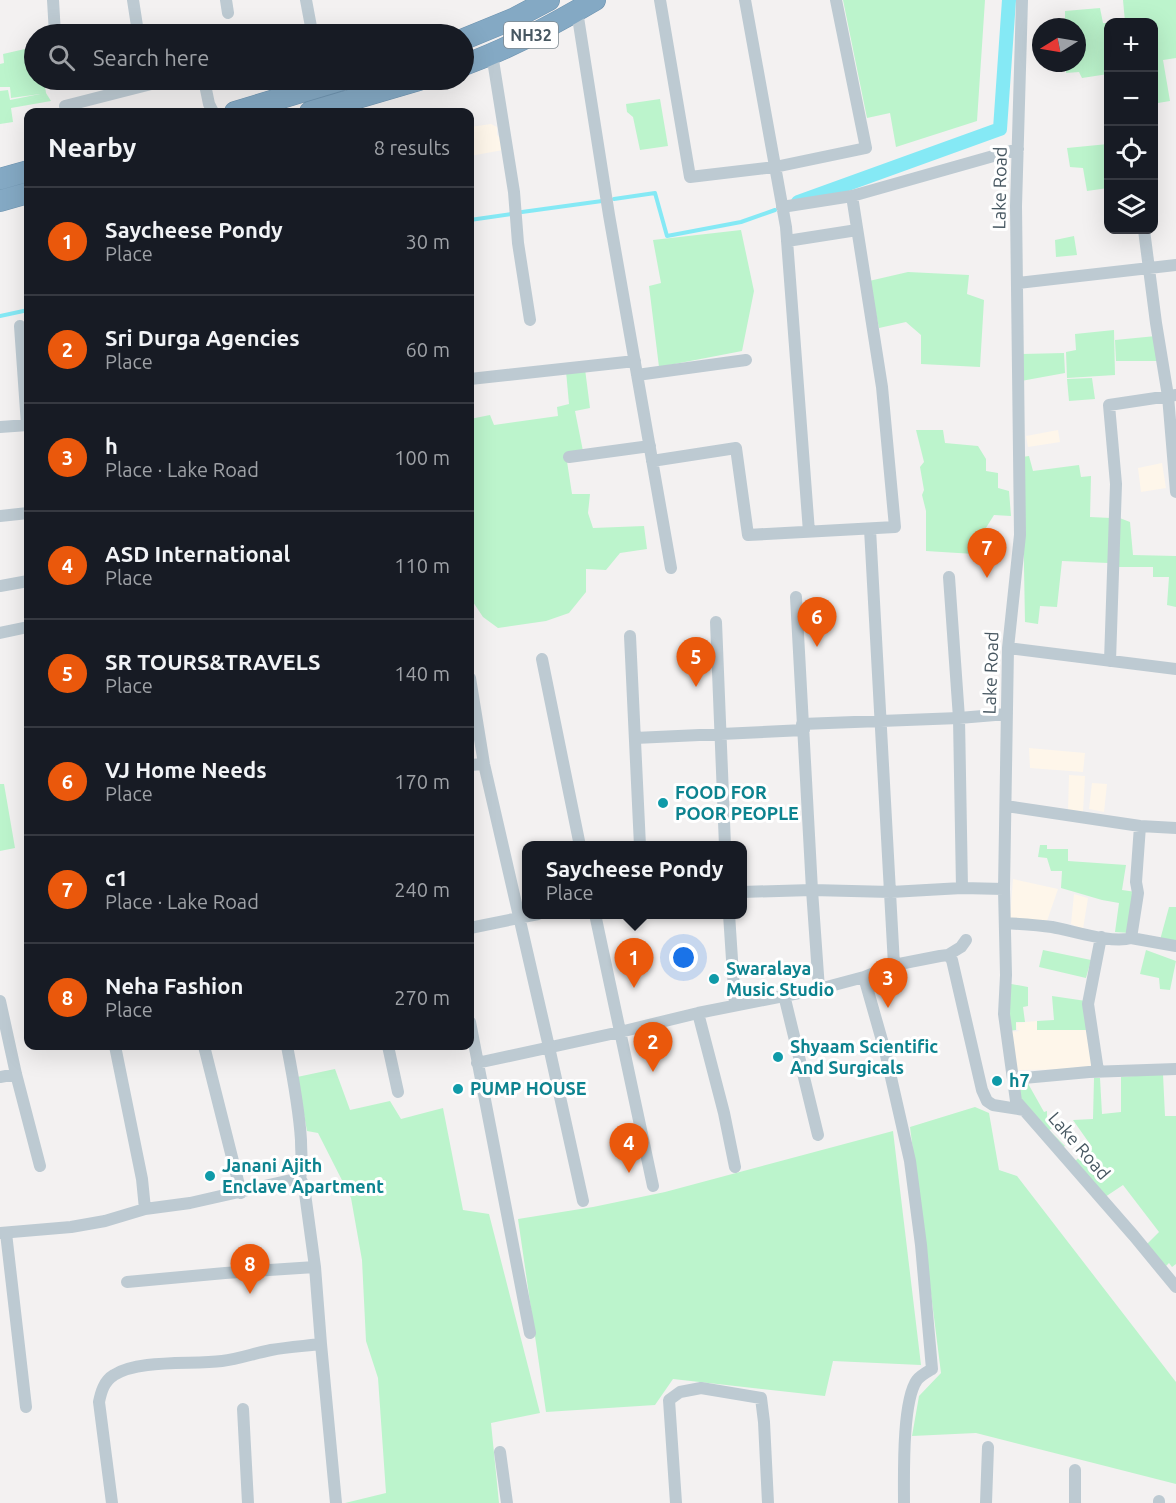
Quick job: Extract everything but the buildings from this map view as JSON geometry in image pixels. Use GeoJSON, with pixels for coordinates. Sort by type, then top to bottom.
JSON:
{"type":"FeatureCollection","features":[{"type":"Feature","properties":{"kind":"highway","name":"NH32"},"geometry":{"type":"LineString","coordinates":[[474,35],[513,19],[549,0]]}},
{"type":"Feature","properties":{"kind":"highway","name":"NH32"},"geometry":{"type":"LineString","coordinates":[[474,61],[595,0]]}},
{"type":"Feature","properties":{"kind":"highway"},"geometry":{"type":"LineString","coordinates":[[248,108],[308,90]]}},
{"type":"Feature","properties":{"kind":"highway"},"geometry":{"type":"LineString","coordinates":[[329,108],[387,90]]}},
{"type":"Feature","properties":{"kind":"highway"},"geometry":{"type":"LineString","coordinates":[[0,179],[24,172]]}},
{"type":"Feature","properties":{"kind":"highway"},"geometry":{"type":"LineString","coordinates":[[0,201],[24,195]]}},
{"type":"Feature","properties":{"kind":"street"},"geometry":{"type":"LineString","coordinates":[[53,0],[54,24]]}},
{"type":"Feature","properties":{"kind":"street"},"geometry":{"type":"LineString","coordinates":[[133,0],[137,24]]}},
{"type":"Feature","properties":{"kind":"street"},"geometry":{"type":"LineString","coordinates":[[226,0],[228,13]]}},
{"type":"Feature","properties":{"kind":"street"},"geometry":{"type":"LineString","coordinates":[[306,0],[310,24]]}},
{"type":"Feature","properties":{"kind":"street"},"geometry":{"type":"LineString","coordinates":[[660,0],[690,177],[775,167],[866,148],[836,0]]}},
{"type":"Feature","properties":{"kind":"street"},"geometry":{"type":"LineString","coordinates":[[745,0],[787,241],[808,532]]}},
{"type":"Feature","properties":{"kind":"street","name":"Lake Road"},"geometry":{"type":"LineString","coordinates":[[1022,0],[1016,206],[1020,535],[1008,648],[1004,1014],[1016,1101],[1176,1287]]}},
{"type":"Feature","properties":{"kind":"street"},"geometry":{"type":"LineString","coordinates":[[577,11],[609,215],[671,568]]}},
{"type":"Feature","properties":{"kind":"street"},"geometry":{"type":"LineString","coordinates":[[492,54],[514,192],[518,243],[530,320]]}},
{"type":"Feature","properties":{"kind":"street"},"geometry":{"type":"LineString","coordinates":[[65,106],[128,90]]}},
{"type":"Feature","properties":{"kind":"street"},"geometry":{"type":"LineString","coordinates":[[206,90],[211,108]]}},
{"type":"Feature","properties":{"kind":"street"},"geometry":{"type":"LineString","coordinates":[[782,207],[852,196],[1018,149]]}},
{"type":"Feature","properties":{"kind":"street"},"geometry":{"type":"LineString","coordinates":[[652,461],[736,448],[748,535],[895,527],[882,387],[852,196]]}},
{"type":"Feature","properties":{"kind":"street"},"geometry":{"type":"LineString","coordinates":[[787,241],[857,230]]}},
{"type":"Feature","properties":{"kind":"street"},"geometry":{"type":"LineString","coordinates":[[1145,234],[1156,323],[1172,396],[1176,492]]}},
{"type":"Feature","properties":{"kind":"street"},"geometry":{"type":"LineString","coordinates":[[1018,284],[1176,265]]}},
{"type":"Feature","properties":{"kind":"street"},"geometry":{"type":"LineString","coordinates":[[20,326],[24,376]]}},
{"type":"Feature","properties":{"kind":"street"},"geometry":{"type":"LineString","coordinates":[[637,375],[746,360]]}},
{"type":"Feature","properties":{"kind":"street"},"geometry":{"type":"LineString","coordinates":[[474,379],[635,361]]}},
{"type":"Feature","properties":{"kind":"street"},"geometry":{"type":"LineString","coordinates":[[1110,661],[1116,484],[1109,405],[1172,396]]}},
{"type":"Feature","properties":{"kind":"street"},"geometry":{"type":"LineString","coordinates":[[0,428],[24,425]]}},
{"type":"Feature","properties":{"kind":"street"},"geometry":{"type":"LineString","coordinates":[[569,457],[650,446]]}},
{"type":"Feature","properties":{"kind":"street"},"geometry":{"type":"LineString","coordinates":[[0,516],[24,513]]}},
{"type":"Feature","properties":{"kind":"street"},"geometry":{"type":"LineString","coordinates":[[870,529],[894,965]]}},
{"type":"Feature","properties":{"kind":"street"},"geometry":{"type":"LineString","coordinates":[[949,576],[959,718],[962,888]]}},
{"type":"Feature","properties":{"kind":"street"},"geometry":{"type":"LineString","coordinates":[[0,586],[24,581]]}},
{"type":"Feature","properties":{"kind":"street"},"geometry":{"type":"LineString","coordinates":[[796,597],[819,989]]}},
{"type":"Feature","properties":{"kind":"street"},"geometry":{"type":"LineString","coordinates":[[716,622],[725,841]]}},
{"type":"Feature","properties":{"kind":"street"},"geometry":{"type":"LineString","coordinates":[[0,633],[24,628]]}},
{"type":"Feature","properties":{"kind":"street"},"geometry":{"type":"LineString","coordinates":[[630,636],[640,841]]}},
{"type":"Feature","properties":{"kind":"street"},"geometry":{"type":"LineString","coordinates":[[1008,648],[1176,669]]}},
{"type":"Feature","properties":{"kind":"street"},"geometry":{"type":"LineString","coordinates":[[542,658],[579,841]]}},
{"type":"Feature","properties":{"kind":"street"},"geometry":{"type":"LineString","coordinates":[[474,703],[484,764],[583,1201]]}},
{"type":"Feature","properties":{"kind":"street"},"geometry":{"type":"LineString","coordinates":[[636,738],[1006,714]]}},
{"type":"Feature","properties":{"kind":"street"},"geometry":{"type":"LineString","coordinates":[[474,765],[484,764]]}},
{"type":"Feature","properties":{"kind":"street"},"geometry":{"type":"LineString","coordinates":[[1006,806],[1140,826],[1176,828]]}},
{"type":"Feature","properties":{"kind":"street"},"geometry":{"type":"LineString","coordinates":[[1131,938],[1138,893],[1136,882],[1140,826]]}},
{"type":"Feature","properties":{"kind":"street"},"geometry":{"type":"LineString","coordinates":[[747,892],[1004,889]]}},
{"type":"Feature","properties":{"kind":"street"},"geometry":{"type":"LineString","coordinates":[[474,927],[520,918]]}},
{"type":"Feature","properties":{"kind":"street"},"geometry":{"type":"LineString","coordinates":[[596,919],[653,1186]]}},
{"type":"Feature","properties":{"kind":"street"},"geometry":{"type":"LineString","coordinates":[[729,919],[735,1005]]}},
{"type":"Feature","properties":{"kind":"street"},"geometry":{"type":"LineString","coordinates":[[1005,923],[1053,927],[1101,938],[1126,940],[1131,938],[1176,946]]}},
{"type":"Feature","properties":{"kind":"street"},"geometry":{"type":"LineString","coordinates":[[1098,1071],[1088,1004],[1101,938]]}},
{"type":"Feature","properties":{"kind":"street"},"geometry":{"type":"LineString","coordinates":[[477,1063],[698,1013],[819,989],[864,977],[894,965],[948,955],[961,947],[966,940]]}},
{"type":"Feature","properties":{"kind":"street"},"geometry":{"type":"LineString","coordinates":[[948,955],[952,960],[982,1090],[987,1101],[993,1105],[1024,1110]]}},
{"type":"Feature","properties":{"kind":"street"},"geometry":{"type":"LineString","coordinates":[[864,977],[885,1051],[910,1161],[921,1245],[932,1369],[917,1379],[910,1395],[904,1451],[904,1503]]}},
{"type":"Feature","properties":{"kind":"street"},"geometry":{"type":"LineString","coordinates":[[784,995],[818,1135]]}},
{"type":"Feature","properties":{"kind":"street"},"geometry":{"type":"LineString","coordinates":[[0,1001],[40,1166]]}},
{"type":"Feature","properties":{"kind":"street"},"geometry":{"type":"LineString","coordinates":[[698,1013],[724,1113],[735,1167]]}},
{"type":"Feature","properties":{"kind":"street"},"geometry":{"type":"LineString","coordinates":[[474,1045],[530,1332]]}},
{"type":"Feature","properties":{"kind":"street"},"geometry":{"type":"LineString","coordinates":[[116,1050],[142,1179],[145,1209]]}},
{"type":"Feature","properties":{"kind":"street"},"geometry":{"type":"LineString","coordinates":[[205,1050],[241,1193]]}},
{"type":"Feature","properties":{"kind":"street"},"geometry":{"type":"LineString","coordinates":[[288,1050],[300,1130],[302,1168],[300,1178],[304,1186],[315,1267],[336,1503]]}},
{"type":"Feature","properties":{"kind":"street"},"geometry":{"type":"LineString","coordinates":[[389,1050],[398,1092]]}},
{"type":"Feature","properties":{"kind":"street"},"geometry":{"type":"LineString","coordinates":[[1013,1079],[1098,1071],[1176,1069]]}},
{"type":"Feature","properties":{"kind":"street"},"geometry":{"type":"LineString","coordinates":[[0,1077],[16,1074]]}},
{"type":"Feature","properties":{"kind":"street"},"geometry":{"type":"LineString","coordinates":[[26,1407],[3,1233],[71,1227],[105,1221],[145,1209],[241,1193],[300,1178]]}},
{"type":"Feature","properties":{"kind":"street"},"geometry":{"type":"LineString","coordinates":[[127,1282],[315,1267]]}},
{"type":"Feature","properties":{"kind":"street"},"geometry":{"type":"LineString","coordinates":[[112,1503],[99,1402],[102,1389],[112,1376],[129,1368],[144,1365],[222,1361],[272,1350],[321,1344]]}},
{"type":"Feature","properties":{"kind":"street"},"geometry":{"type":"LineString","coordinates":[[676,1503],[669,1400],[680,1392],[701,1388],[761,1398],[768,1503]]}},
{"type":"Feature","properties":{"kind":"street"},"geometry":{"type":"LineString","coordinates":[[243,1408],[248,1503]]}},
{"type":"Feature","properties":{"kind":"street"},"geometry":{"type":"LineString","coordinates":[[986,1503],[988,1447]]}},
{"type":"Feature","properties":{"kind":"street"},"geometry":{"type":"LineString","coordinates":[[500,1452],[507,1503]]}},
{"type":"Feature","properties":{"kind":"street"},"geometry":{"type":"LineString","coordinates":[[1075,1470],[1075,1503]]}},
{"type":"Feature","properties":{"kind":"shaded area"},"geometry":{"type":"Polygon","coordinates":[[[491,124],[497,127],[497,135],[503,150],[474,155],[474,126],[491,124]]]}},
{"type":"Feature","properties":{"kind":"shaded area"},"geometry":{"type":"Polygon","coordinates":[[[1058,430],[1060,442],[1028,447],[1026,436],[1058,430]]]}},
{"type":"Feature","properties":{"kind":"shaded area"},"geometry":{"type":"Polygon","coordinates":[[[1162,463],[1166,488],[1141,492],[1138,468],[1162,463]]]}},
{"type":"Feature","properties":{"kind":"shaded area"},"geometry":{"type":"Polygon","coordinates":[[[1029,748],[1085,753],[1083,772],[1030,768],[1029,748]]]}},
{"type":"Feature","properties":{"kind":"shaded area"},"geometry":{"type":"Polygon","coordinates":[[[1069,775],[1085,776],[1083,812],[1068,811],[1069,775]]]}},
{"type":"Feature","properties":{"kind":"shaded area"},"geometry":{"type":"Polygon","coordinates":[[[1092,783],[1107,784],[1104,812],[1089,809],[1092,783]]]}},
{"type":"Feature","properties":{"kind":"shaded area"},"geometry":{"type":"Polygon","coordinates":[[[1013,879],[1058,889],[1047,921],[1010,919],[1013,879]]]}},
{"type":"Feature","properties":{"kind":"shaded area"},"geometry":{"type":"Polygon","coordinates":[[[1074,894],[1088,898],[1083,929],[1071,924],[1074,894]]]}},
{"type":"Feature","properties":{"kind":"shaded area"},"geometry":{"type":"Polygon","coordinates":[[[1037,1021],[1038,1030],[1090,1030],[1095,1069],[1013,1070],[1007,1032],[1020,1031],[1017,1030],[1016,1023],[1037,1021]]]}},
{"type":"Feature","properties":{"kind":"green space"},"geometry":{"type":"Polygon","coordinates":[[[843,0],[985,0],[977,121],[896,147],[890,113],[867,118],[843,0]]]}},
{"type":"Feature","properties":{"kind":"green space"},"geometry":{"type":"Polygon","coordinates":[[[1123,0],[1176,0],[1176,58],[1163,60],[1170,101],[1158,103],[1158,18],[1125,18],[1123,0]]]}},
{"type":"Feature","properties":{"kind":"green space"},"geometry":{"type":"Polygon","coordinates":[[[1100,8],[1104,23],[1104,75],[1082,78],[1079,72],[1086,72],[1086,18],[1065,18],[1065,11],[1100,8]]]}},
{"type":"Feature","properties":{"kind":"green space"},"geometry":{"type":"Polygon","coordinates":[[[24,49],[24,90],[46,90],[51,101],[11,108],[13,122],[0,124],[0,91],[8,90],[10,100],[40,94],[11,98],[10,87],[0,87],[0,64],[4,63],[3,54],[24,49]]]}},
{"type":"Feature","properties":{"kind":"green space"},"geometry":{"type":"Polygon","coordinates":[[[660,99],[668,146],[640,150],[633,117],[627,112],[626,104],[660,99]]]}},
{"type":"Feature","properties":{"kind":"green space"},"geometry":{"type":"Polygon","coordinates":[[[1104,144],[1104,189],[1087,191],[1083,168],[1070,167],[1067,148],[1104,144]]]}},
{"type":"Feature","properties":{"kind":"green space"},"geometry":{"type":"Polygon","coordinates":[[[741,230],[754,291],[742,351],[659,367],[649,286],[661,283],[653,240],[741,230]]]}},
{"type":"Feature","properties":{"kind":"green space"},"geometry":{"type":"Polygon","coordinates":[[[1074,236],[1077,255],[1056,257],[1055,240],[1074,236]]]}},
{"type":"Feature","properties":{"kind":"green space"},"geometry":{"type":"Polygon","coordinates":[[[908,272],[969,275],[967,294],[984,300],[980,367],[921,364],[921,335],[906,322],[879,328],[869,281],[908,272]]]}},
{"type":"Feature","properties":{"kind":"green space"},"geometry":{"type":"Polygon","coordinates":[[[1114,330],[1115,375],[1067,378],[1066,352],[1076,350],[1075,334],[1114,330]]]}},
{"type":"Feature","properties":{"kind":"green space"},"geometry":{"type":"Polygon","coordinates":[[[1156,336],[1160,361],[1116,361],[1115,340],[1156,336]]]}},
{"type":"Feature","properties":{"kind":"green space"},"geometry":{"type":"Polygon","coordinates":[[[1064,353],[1065,373],[1021,381],[1022,354],[1064,353]]]}},
{"type":"Feature","properties":{"kind":"green space"},"geometry":{"type":"Polygon","coordinates":[[[585,369],[590,408],[575,411],[583,451],[566,455],[572,494],[590,494],[588,513],[593,528],[644,526],[647,549],[620,553],[606,570],[586,569],[586,592],[569,613],[546,621],[498,628],[483,617],[474,604],[474,418],[490,415],[494,425],[558,416],[557,407],[569,404],[566,371],[585,369]]]}},
{"type":"Feature","properties":{"kind":"green space"},"geometry":{"type":"Polygon","coordinates":[[[1092,378],[1095,399],[1069,401],[1067,379],[1092,378]]]}},
{"type":"Feature","properties":{"kind":"green space"},"geometry":{"type":"Polygon","coordinates":[[[916,430],[943,430],[945,443],[978,446],[986,459],[986,471],[998,473],[998,488],[1009,491],[1011,516],[994,515],[984,531],[990,555],[926,551],[926,511],[922,495],[924,490],[920,467],[924,462],[916,430]]]}},
{"type":"Feature","properties":{"kind":"green space"},"geometry":{"type":"Polygon","coordinates":[[[1029,456],[1033,471],[1079,465],[1081,477],[1091,476],[1090,517],[1111,518],[1108,563],[1062,561],[1057,607],[1040,606],[1038,624],[1025,622],[1022,457],[1029,456]]]}},
{"type":"Feature","properties":{"kind":"green space"},"geometry":{"type":"Polygon","coordinates":[[[1117,517],[1130,522],[1133,555],[1176,556],[1176,607],[1167,605],[1169,577],[1153,577],[1153,567],[1117,567],[1117,517]]]}},
{"type":"Feature","properties":{"kind":"green space"},"geometry":{"type":"Polygon","coordinates":[[[0,784],[4,784],[15,848],[0,851],[0,784]]]}},
{"type":"Feature","properties":{"kind":"green space"},"geometry":{"type":"Polygon","coordinates":[[[1040,845],[1047,845],[1047,849],[1068,849],[1068,861],[1126,865],[1122,890],[1136,892],[1130,933],[1115,932],[1119,903],[1061,888],[1062,871],[1051,871],[1047,858],[1038,857],[1040,845]]]}},
{"type":"Feature","properties":{"kind":"green space"},"geometry":{"type":"Polygon","coordinates":[[[1169,907],[1176,907],[1176,943],[1160,940],[1169,907]]]}},
{"type":"Feature","properties":{"kind":"green space"},"geometry":{"type":"Polygon","coordinates":[[[1043,950],[1091,960],[1086,978],[1039,967],[1043,950]]]}},
{"type":"Feature","properties":{"kind":"green space"},"geometry":{"type":"Polygon","coordinates":[[[1146,950],[1176,961],[1170,990],[1160,989],[1159,978],[1140,974],[1146,950]]]}},
{"type":"Feature","properties":{"kind":"green space"},"geometry":{"type":"Polygon","coordinates":[[[1006,983],[1028,987],[1028,1006],[1023,1007],[1025,1022],[1016,1022],[1016,1030],[1007,1031],[1006,983]]]}},
{"type":"Feature","properties":{"kind":"green space"},"geometry":{"type":"Polygon","coordinates":[[[1052,996],[1086,1001],[1090,1030],[1037,1030],[1037,1021],[1054,1020],[1052,996]]]}},
{"type":"Feature","properties":{"kind":"green space"},"geometry":{"type":"Polygon","coordinates":[[[335,1069],[350,1110],[390,1101],[401,1119],[443,1108],[463,1210],[489,1214],[540,1413],[491,1423],[499,1503],[345,1503],[386,1493],[378,1378],[366,1341],[362,1260],[351,1198],[318,1133],[307,1131],[297,1077],[335,1069]]]}},
{"type":"Feature","properties":{"kind":"green space"},"geometry":{"type":"Polygon","coordinates":[[[1163,1074],[1165,1116],[1176,1116],[1176,1264],[1172,1267],[1169,1263],[1165,1267],[1144,1247],[1159,1232],[1123,1185],[1102,1199],[1017,1100],[1013,1080],[1026,1080],[1044,1112],[1047,1111],[1047,1121],[1055,1121],[1056,1126],[1049,1130],[1065,1146],[1062,1148],[1075,1161],[1092,1147],[1073,1120],[1093,1119],[1094,1078],[1100,1078],[1102,1114],[1121,1112],[1121,1077],[1163,1074]]]}},
{"type":"Feature","properties":{"kind":"green space"},"geometry":{"type":"Polygon","coordinates":[[[975,1107],[989,1113],[999,1170],[1017,1176],[1176,1382],[1176,1484],[976,1433],[912,1436],[919,1396],[941,1373],[910,1127],[975,1107]]]}},
{"type":"Feature","properties":{"kind":"green space"},"geometry":{"type":"Polygon","coordinates":[[[893,1131],[921,1365],[833,1361],[825,1396],[673,1379],[655,1405],[546,1412],[518,1219],[665,1192],[893,1131]]]}},
{"type":"Feature","properties":{"kind":"waterway"},"geometry":{"type":"LineString","coordinates":[[798,202],[1000,129],[1009,0]]}},
{"type":"Feature","properties":{"kind":"waterway"},"geometry":{"type":"LineString","coordinates":[[614,199],[655,193],[667,236],[741,222],[775,210]]}},
{"type":"Feature","properties":{"kind":"waterway"},"geometry":{"type":"LineString","coordinates":[[522,212],[602,201]]}},
{"type":"Feature","properties":{"kind":"waterway"},"geometry":{"type":"LineString","coordinates":[[474,219],[511,214]]}},
{"type":"Feature","properties":{"kind":"waterway"},"geometry":{"type":"LineString","coordinates":[[0,316],[24,311]]}},
{"type":"Feature","properties":{"kind":"place","name":"c1"},"geometry":{"type":"Point","coordinates":[987,578]}},
{"type":"Feature","properties":{"kind":"place","name":"VJ Home Needs"},"geometry":{"type":"Point","coordinates":[817,647]}},
{"type":"Feature","properties":{"kind":"place","name":"SR TOURS&TRAVELS"},"geometry":{"type":"Point","coordinates":[696,687]}},
{"type":"Feature","properties":{"kind":"place","name":"FOOD FOR POOR PEOPLE"},"geometry":{"type":"Point","coordinates":[663,803]}},
{"type":"Feature","properties":{"kind":"place","name":"Swaralaya Music Studio"},"geometry":{"type":"Point","coordinates":[714,979]}},
{"type":"Feature","properties":{"kind":"place","name":"Saycheese Pondy"},"geometry":{"type":"Point","coordinates":[634,988]}},
{"type":"Feature","properties":{"kind":"place","name":"h"},"geometry":{"type":"Point","coordinates":[888,1008]}},
{"type":"Feature","properties":{"kind":"place","name":"Shyaam Scientific And Surgicals"},"geometry":{"type":"Point","coordinates":[778,1057]}},
{"type":"Feature","properties":{"kind":"place","name":"Sri Durga Agencies"},"geometry":{"type":"Point","coordinates":[653,1072]}},
{"type":"Feature","properties":{"kind":"place","name":"h7"},"geometry":{"type":"Point","coordinates":[997,1081]}},
{"type":"Feature","properties":{"kind":"place","name":"PUMP HOUSE"},"geometry":{"type":"Point","coordinates":[458,1089]}},
{"type":"Feature","properties":{"kind":"place","name":"ASD International"},"geometry":{"type":"Point","coordinates":[629,1173]}},
{"type":"Feature","properties":{"kind":"place","name":"Janani Ajith Enclave Apartment"},"geometry":{"type":"Point","coordinates":[210,1176]}},
{"type":"Feature","properties":{"kind":"place","name":"Neha Fashion"},"geometry":{"type":"Point","coordinates":[250,1294]}}]}
